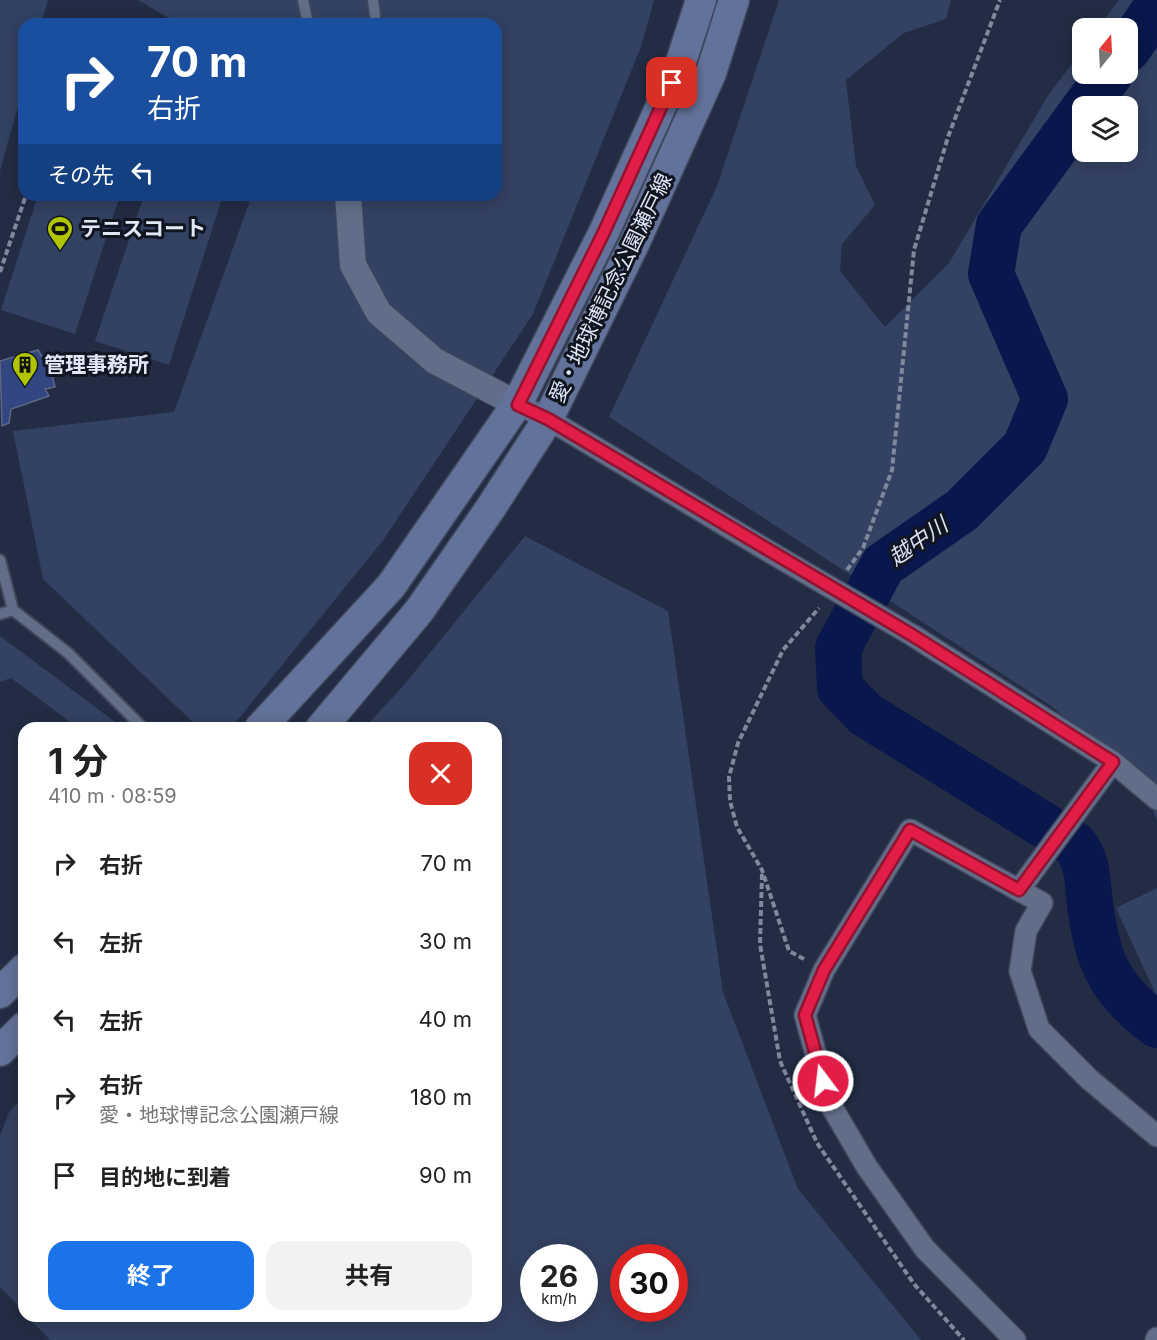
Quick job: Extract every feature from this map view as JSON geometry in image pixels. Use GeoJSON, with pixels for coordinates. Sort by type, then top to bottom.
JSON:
{"type":"FeatureCollection","features":[{"type":"Feature","properties":{"kind":"main road","name":"愛・地球博記念公園瀬戸線"},"geometry":{"type":"LineString","coordinates":[[266,722],[391,586],[518,405],[604,232],[676,73],[700,0]]}},
{"type":"Feature","properties":{"kind":"main road","name":"愛・地球博記念公園瀬戸線"},"geometry":{"type":"LineString","coordinates":[[326,722],[418,611],[490,509],[548,419],[634,244],[711,73],[734,0]]}},
{"type":"Feature","properties":{"kind":"main road"},"geometry":{"type":"LineString","coordinates":[[0,993],[18,975]]}},
{"type":"Feature","properties":{"kind":"main road"},"geometry":{"type":"LineString","coordinates":[[0,1051],[18,1033]]}},
{"type":"Feature","properties":{"kind":"street"},"geometry":{"type":"LineString","coordinates":[[348,201],[353,265],[379,314],[435,362],[548,419],[912,635],[1113,762],[1157,799]]}},
{"type":"Feature","properties":{"kind":"street"},"geometry":{"type":"LineString","coordinates":[[1019,890],[1092,786],[1113,762]]}},
{"type":"Feature","properties":{"kind":"street"},"geometry":{"type":"LineString","coordinates":[[1015,1340],[925,1249],[867,1167],[829,1102],[805,1015],[824,970],[910,830],[1042,903],[1026,931],[1020,971],[1039,1029],[1089,1079],[1157,1136]]}},
{"type":"Feature","properties":{"kind":"lane"},"geometry":{"type":"LineString","coordinates":[[303,0],[307,18]]}},
{"type":"Feature","properties":{"kind":"lane"},"geometry":{"type":"LineString","coordinates":[[373,0],[375,18]]}},
{"type":"Feature","properties":{"kind":"lane"},"geometry":{"type":"LineString","coordinates":[[0,560],[13,610],[68,653],[137,722]]}},
{"type":"Feature","properties":{"kind":"lane"},"geometry":{"type":"LineString","coordinates":[[0,614],[13,610]]}},
{"type":"Feature","properties":{"kind":"path"},"geometry":{"type":"LineString","coordinates":[[844,574],[863,548],[892,470],[914,250],[948,137],[1000,0]]}},
{"type":"Feature","properties":{"kind":"path"},"geometry":{"type":"LineString","coordinates":[[0,272],[24,201]]}},
{"type":"Feature","properties":{"kind":"path"},"geometry":{"type":"LineString","coordinates":[[824,970],[789,951],[762,870],[737,827],[730,801],[729,777],[738,743],[783,650],[826,600]]}},
{"type":"Feature","properties":{"kind":"shaded area"},"geometry":{"type":"Polygon","coordinates":[[[0,0],[48,0],[43,18],[18,18],[18,106],[0,171],[0,0]]]}},
{"type":"Feature","properties":{"kind":"shaded area"},"geometry":{"type":"Polygon","coordinates":[[[138,0],[654,0],[642,44],[533,314],[384,539],[236,722],[193,722],[43,579],[13,431],[174,412],[250,201],[502,201],[502,18],[169,18],[138,0]]]}},
{"type":"Feature","properties":{"kind":"shaded area"},"geometry":{"type":"Polygon","coordinates":[[[779,0],[951,0],[946,19],[904,33],[846,80],[856,166],[875,205],[842,244],[840,271],[885,327],[949,263],[1047,97],[1072,64],[1072,84],[1138,84],[1138,18],[1106,18],[1119,0],[1157,0],[1157,821],[1144,786],[1051,706],[609,417],[717,186],[779,0]]]}},
{"type":"Feature","properties":{"kind":"shaded area","name":"テニスコート"},"geometry":{"type":"Polygon","coordinates":[[[36,201],[118,201],[75,334],[1,310],[36,201]]]}},
{"type":"Feature","properties":{"kind":"shaded area"},"geometry":{"type":"Polygon","coordinates":[[[142,201],[221,201],[169,365],[95,341],[142,201]]]}},
{"type":"Feature","properties":{"kind":"shaded area"},"geometry":{"type":"Polygon","coordinates":[[[525,536],[668,611],[723,992],[798,1189],[921,1340],[50,1340],[33,1322],[502,1322],[502,722],[370,722],[403,686],[525,536]]]}},
{"type":"Feature","properties":{"kind":"shaded area"},"geometry":{"type":"Polygon","coordinates":[[[0,636],[115,722],[70,722],[11,678],[0,682],[0,636]]]}},
{"type":"Feature","properties":{"kind":"shaded area"},"geometry":{"type":"Polygon","coordinates":[[[1157,888],[1157,997],[1116,908],[1157,888]]]}},
{"type":"Feature","properties":{"kind":"shaded area"},"geometry":{"type":"Polygon","coordinates":[[[18,1102],[18,1306],[0,1287],[0,1136],[9,1112],[18,1102]]]}},
{"type":"Feature","properties":{"kind":"building","name":"管理事務所"},"geometry":{"type":"Polygon","coordinates":[[[38,350],[51,371],[55,387],[45,389],[49,396],[11,409],[9,423],[2,426],[0,361],[38,350]]]}},
{"type":"Feature","properties":{"kind":"waterway","name":"越中川"},"geometry":{"type":"LineString","coordinates":[[1138,34],[1157,6]]}},
{"type":"Feature","properties":{"kind":"waterway","name":"越中川"},"geometry":{"type":"LineString","coordinates":[[1094,96],[1102,84]]}},
{"type":"Feature","properties":{"kind":"waterway","name":"越中川"},"geometry":{"type":"LineString","coordinates":[[1072,125],[999,225],[991,274],[1045,399],[1025,447],[962,510],[883,565],[838,648],[840,688],[865,714],[1074,844],[1086,868],[1095,936],[1106,969],[1126,997],[1157,1025]]}},
{"type":"Feature","properties":{"kind":"place","name":"テニスコート"},"geometry":{"type":"Point","coordinates":[60,252]}},
{"type":"Feature","properties":{"kind":"place","name":"管理事務所"},"geometry":{"type":"Point","coordinates":[25,388]}},
{"type":"Feature","properties":{"kind":"route"},"geometry":{"type":"LineString","coordinates":[[672,83],[604,232],[518,405],[548,419],[912,635],[1113,762],[1092,786],[1019,890],[910,830],[824,970],[805,1015],[823,1081]]}}]}
